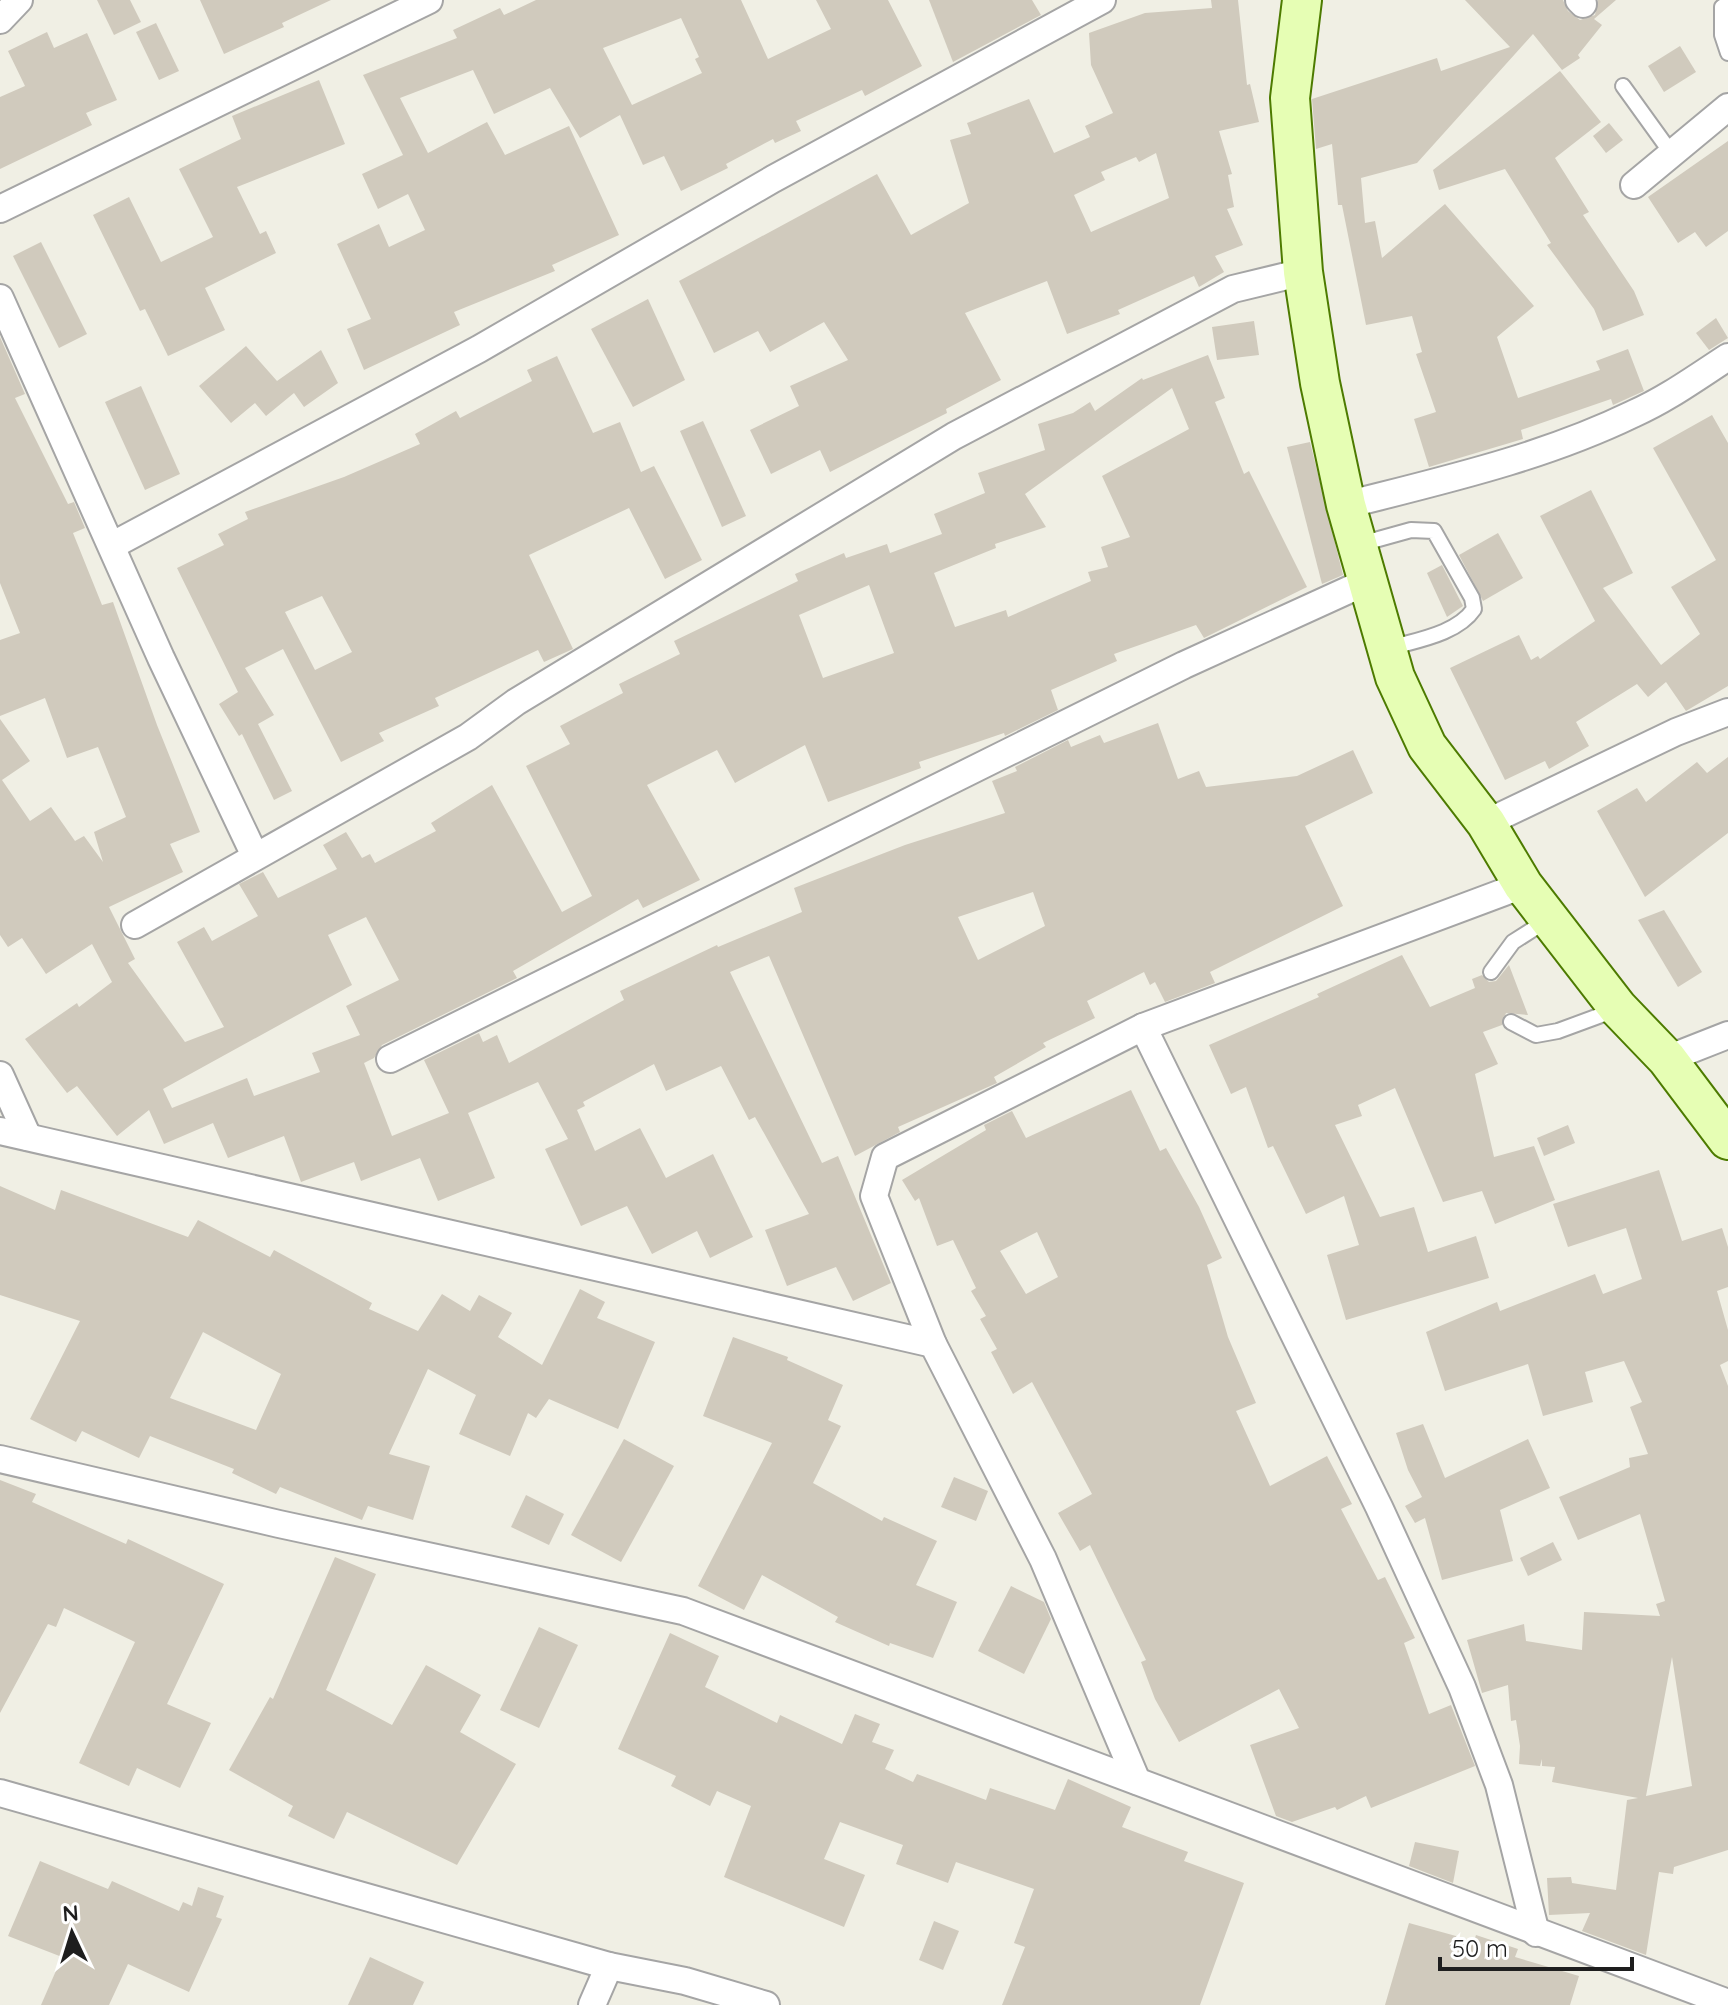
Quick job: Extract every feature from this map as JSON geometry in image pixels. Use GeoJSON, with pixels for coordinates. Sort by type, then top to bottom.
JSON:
{"type":"FeatureCollection","features":[{"type":"Feature","properties":{"kind":"street"},"geometry":{"type":"LineString","coordinates":[[0,20],[19,0]]}},
{"type":"Feature","properties":{"kind":"street"},"geometry":{"type":"LineString","coordinates":[[0,209],[429,0]]}},
{"type":"Feature","properties":{"kind":"street"},"geometry":{"type":"LineString","coordinates":[[113,545],[479,349],[773,179],[1102,0]]}},
{"type":"Feature","properties":{"kind":"street"},"geometry":{"type":"LineString","coordinates":[[1302,0],[1290,98],[1303,272],[1320,383],[1346,505],[1386,649],[1427,746],[1486,823],[1523,885],[1618,1008],[1667,1059],[1728,1140]]}},
{"type":"Feature","properties":{"kind":"street"},"geometry":{"type":"LineString","coordinates":[[1634,185],[1728,107]]}},
{"type":"Feature","properties":{"kind":"street"},"geometry":{"type":"LineString","coordinates":[[135,925],[468,737],[529,694],[954,436],[1233,289],[1303,272]]}},
{"type":"Feature","properties":{"kind":"street"},"geometry":{"type":"LineString","coordinates":[[0,298],[161,658],[255,856]]}},
{"type":"Feature","properties":{"kind":"street"},"geometry":{"type":"LineString","coordinates":[[1346,505],[1499,466],[1569,440],[1634,414],[1728,357]]}},
{"type":"Feature","properties":{"kind":"street"},"geometry":{"type":"LineString","coordinates":[[390,1059],[1184,665],[1366,582]]}},
{"type":"Feature","properties":{"kind":"street"},"geometry":{"type":"LineString","coordinates":[[1486,823],[1676,732],[1728,712]]}},
{"type":"Feature","properties":{"kind":"street"},"geometry":{"type":"LineString","coordinates":[[1137,1781],[1043,1559],[933,1344],[874,1196],[885,1157],[1143,1027],[1523,885]]}},
{"type":"Feature","properties":{"kind":"street"},"geometry":{"type":"LineString","coordinates":[[1143,1027],[1379,1507],[1462,1687],[1499,1785],[1536,1933]]}},
{"type":"Feature","properties":{"kind":"street"},"geometry":{"type":"LineString","coordinates":[[1667,1059],[1728,1035]]}},
{"type":"Feature","properties":{"kind":"street"},"geometry":{"type":"LineString","coordinates":[[0,1075],[28,1137]]}},
{"type":"Feature","properties":{"kind":"street"},"geometry":{"type":"LineString","coordinates":[[0,1131],[933,1344]]}},
{"type":"Feature","properties":{"kind":"street"},"geometry":{"type":"LineString","coordinates":[[0,1459],[279,1524],[683,1611],[1728,2003]]}},
{"type":"Feature","properties":{"kind":"street"},"geometry":{"type":"LineString","coordinates":[[0,1793],[609,1966],[685,1981],[766,2005]]}},
{"type":"Feature","properties":{"kind":"street"},"geometry":{"type":"LineString","coordinates":[[592,2005],[609,1966]]}},
{"type":"Feature","properties":{"kind":"lane"},"geometry":{"type":"LineString","coordinates":[[1728,3],[1722,7],[1722,35],[1728,53]]}},
{"type":"Feature","properties":{"kind":"lane"},"geometry":{"type":"LineString","coordinates":[[1623,86],[1672,154]]}},
{"type":"Feature","properties":{"kind":"lane"},"geometry":{"type":"LineString","coordinates":[[1357,545],[1411,530],[1434,531],[1472,598],[1474,609],[1467,620],[1443,632],[1386,649]]}},
{"type":"Feature","properties":{"kind":"lane"},"geometry":{"type":"LineString","coordinates":[[1491,972],[1513,942],[1550,919]]}},
{"type":"Feature","properties":{"kind":"lane"},"geometry":{"type":"LineString","coordinates":[[1511,1022],[1536,1035],[1558,1031],[1618,1008]]}},
{"type":"Feature","properties":{"kind":"building"},"geometry":{"type":"Polygon","coordinates":[[[97,0],[130,0],[141,22],[114,35],[97,0]]]}},
{"type":"Feature","properties":{"kind":"building"},"geometry":{"type":"Polygon","coordinates":[[[200,0],[331,0],[282,23],[284,27],[224,54],[200,0]]]}},
{"type":"Feature","properties":{"kind":"building"},"geometry":{"type":"Polygon","coordinates":[[[536,0],[741,0],[768,59],[831,29],[816,0],[888,0],[922,66],[865,96],[862,90],[796,121],[801,131],[775,143],[773,139],[726,164],[728,168],[681,191],[664,156],[643,165],[620,115],[580,138],[550,88],[494,114],[473,70],[400,98],[428,153],[487,122],[505,155],[569,126],[619,235],[552,265],[555,271],[454,312],[460,325],[364,370],[347,329],[371,319],[337,244],[379,224],[389,247],[425,230],[408,194],[378,209],[362,174],[403,155],[363,75],[457,38],[453,30],[500,8],[504,15],[536,0]],[[681,18],[603,48],[632,105],[702,73],[695,59],[699,57],[681,18]]]}},
{"type":"Feature","properties":{"kind":"building"},"geometry":{"type":"Polygon","coordinates":[[[929,0],[1032,0],[1041,15],[953,62],[929,0]]]}},
{"type":"Feature","properties":{"kind":"building"},"geometry":{"type":"Polygon","coordinates":[[[1211,0],[1238,0],[1247,85],[1250,84],[1259,122],[1219,131],[1232,174],[1228,175],[1234,207],[1227,209],[1243,245],[1215,256],[1224,272],[1199,287],[1194,276],[1118,310],[1120,314],[1067,334],[1047,281],[965,313],[1001,380],[946,409],[947,413],[830,472],[820,450],[771,474],[750,430],[799,406],[790,386],[848,360],[824,322],[770,352],[758,331],[714,353],[679,281],[877,174],[911,235],[969,203],[950,140],[971,134],[967,123],[1029,99],[1054,153],[1090,137],[1085,126],[1113,113],[1091,65],[1089,33],[1145,13],[1212,8],[1211,0]],[[1156,153],[1139,162],[1136,157],[1101,172],[1105,180],[1074,195],[1091,232],[1169,198],[1156,153]]]}},
{"type":"Feature","properties":{"kind":"building"},"geometry":{"type":"Polygon","coordinates":[[[1465,0],[1563,0],[1568,11],[1580,20],[1595,15],[1598,0],[1616,0],[1594,19],[1602,25],[1578,55],[1580,58],[1562,70],[1533,34],[1417,163],[1361,178],[1365,223],[1375,221],[1382,258],[1445,204],[1534,306],[1497,337],[1518,398],[1600,370],[1596,361],[1628,349],[1644,391],[1613,405],[1611,399],[1521,430],[1523,439],[1429,467],[1414,419],[1436,412],[1416,354],[1422,352],[1412,316],[1366,325],[1342,205],[1338,205],[1332,144],[1316,149],[1312,99],[1437,58],[1441,71],[1510,47],[1465,0]]]}},
{"type":"Feature","properties":{"kind":"building"},"geometry":{"type":"Polygon","coordinates":[[[156,23],[179,71],[159,80],[136,32],[156,23]]]}},
{"type":"Feature","properties":{"kind":"building"},"geometry":{"type":"Polygon","coordinates":[[[47,32],[54,48],[87,33],[117,100],[86,113],[92,125],[0,169],[0,97],[25,86],[8,51],[47,32]]]}},
{"type":"Feature","properties":{"kind":"building"},"geometry":{"type":"Polygon","coordinates":[[[1680,46],[1696,72],[1664,92],[1648,66],[1680,46]]]}},
{"type":"Feature","properties":{"kind":"building"},"geometry":{"type":"Polygon","coordinates":[[[1560,71],[1601,122],[1555,158],[1589,212],[1583,215],[1634,291],[1644,315],[1603,331],[1594,309],[1547,245],[1551,243],[1505,169],[1439,190],[1433,170],[1560,71]]]}},
{"type":"Feature","properties":{"kind":"building"},"geometry":{"type":"Polygon","coordinates":[[[319,80],[345,144],[237,187],[260,234],[266,231],[276,253],[205,288],[225,330],[168,356],[145,309],[140,311],[93,215],[129,197],[161,262],[213,237],[179,169],[241,139],[232,116],[319,80]]]}},
{"type":"Feature","properties":{"kind":"building"},"geometry":{"type":"Polygon","coordinates":[[[1609,123],[1623,140],[1606,153],[1593,136],[1609,123]]]}},
{"type":"Feature","properties":{"kind":"building"},"geometry":{"type":"Polygon","coordinates":[[[1728,141],[1728,231],[1706,247],[1695,232],[1678,243],[1648,197],[1728,141]]]}},
{"type":"Feature","properties":{"kind":"building"},"geometry":{"type":"Polygon","coordinates":[[[41,242],[87,334],[59,348],[13,256],[41,242]]]}},
{"type":"Feature","properties":{"kind":"building"},"geometry":{"type":"Polygon","coordinates":[[[648,299],[685,380],[633,407],[591,329],[648,299]]]}},
{"type":"Feature","properties":{"kind":"building"},"geometry":{"type":"Polygon","coordinates":[[[1716,318],[1728,338],[1709,350],[1696,333],[1716,318]]]}},
{"type":"Feature","properties":{"kind":"building"},"geometry":{"type":"Polygon","coordinates":[[[1254,321],[1259,355],[1217,360],[1212,327],[1254,321]]]}},
{"type":"Feature","properties":{"kind":"building"},"geometry":{"type":"Polygon","coordinates":[[[0,337],[25,394],[15,398],[68,504],[74,502],[85,528],[73,533],[102,605],[113,602],[200,832],[170,844],[183,872],[109,907],[135,959],[128,963],[185,1042],[224,1027],[177,942],[204,927],[212,941],[258,916],[239,884],[263,872],[278,898],[337,869],[323,845],[346,832],[362,858],[370,854],[375,863],[436,831],[431,823],[492,785],[562,912],[592,896],[526,766],[570,744],[560,726],[623,693],[619,684],[680,654],[674,641],[798,581],[795,574],[844,553],[846,558],[887,544],[890,553],[942,534],[934,514],[985,493],[978,473],[1045,450],[1038,424],[1073,413],[1090,402],[1095,411],[1142,378],[1208,355],[1225,398],[1215,402],[1244,474],[1249,471],[1307,587],[1204,638],[1196,625],[1114,654],[1117,661],[1051,690],[1058,710],[1005,736],[1004,733],[919,762],[921,768],[828,802],[805,745],[735,783],[717,750],[647,785],[700,880],[643,908],[638,899],[513,971],[517,978],[382,1045],[374,1058],[364,1063],[392,1136],[449,1113],[424,1060],[479,1033],[483,1042],[497,1035],[509,1063],[624,1000],[620,991],[717,945],[802,912],[794,888],[905,845],[1005,813],[992,781],[1017,771],[1015,767],[1068,740],[1071,747],[1100,735],[1104,743],[1158,723],[1178,779],[1199,771],[1206,787],[1297,776],[1353,750],[1373,793],[1305,826],[1343,906],[1210,972],[1215,983],[1165,1002],[1155,982],[1150,985],[1144,972],[1087,1001],[1095,1018],[1043,1043],[1046,1047],[994,1077],[997,1083],[898,1127],[900,1132],[855,1156],[769,956],[730,972],[822,1163],[838,1156],[891,1283],[853,1301],[836,1267],[787,1286],[765,1230],[809,1214],[755,1117],[749,1120],[721,1066],[666,1091],[654,1064],[583,1102],[585,1106],[577,1110],[595,1151],[640,1128],[666,1178],[713,1154],[753,1237],[710,1258],[697,1231],[652,1254],[627,1206],[581,1226],[545,1149],[568,1139],[538,1082],[468,1113],[495,1178],[438,1201],[420,1158],[361,1181],[354,1162],[301,1182],[284,1136],[228,1158],[213,1123],[164,1144],[149,1110],[117,1136],[77,1086],[67,1093],[25,1039],[77,1003],[79,1007],[112,982],[92,944],[46,974],[22,938],[8,947],[0,935],[0,719],[30,761],[2,780],[30,821],[51,807],[75,841],[84,836],[103,862],[94,832],[126,817],[98,747],[67,758],[45,698],[0,716],[0,640],[20,633],[0,583],[0,337]],[[1172,388],[1025,494],[1046,527],[995,544],[996,548],[934,573],[955,627],[1006,610],[1008,617],[1091,581],[1088,572],[1108,567],[1101,547],[1130,537],[1102,476],[1189,429],[1172,388]],[[869,585],[799,615],[823,678],[894,653],[869,585]],[[1033,892],[958,917],[978,960],[1045,926],[1033,892]],[[366,917],[328,935],[352,985],[163,1089],[172,1108],[247,1078],[254,1096],[320,1072],[312,1053],[360,1035],[346,1006],[399,980],[366,917]]]}},
{"type":"Feature","properties":{"kind":"building"},"geometry":{"type":"Polygon","coordinates":[[[246,346],[277,381],[321,350],[338,383],[304,407],[294,393],[266,416],[255,403],[231,423],[199,386],[246,346]]]}},
{"type":"Feature","properties":{"kind":"building"},"geometry":{"type":"Polygon","coordinates":[[[557,356],[593,433],[620,422],[641,472],[654,466],[702,560],[665,579],[629,508],[529,555],[573,649],[544,662],[538,650],[435,698],[439,706],[379,733],[384,741],[341,762],[283,649],[245,668],[274,715],[258,724],[292,791],[274,800],[242,734],[239,736],[219,704],[238,692],[177,568],[224,545],[218,534],[248,519],[245,512],[344,477],[420,444],[415,434],[456,411],[460,418],[532,381],[527,370],[557,356]],[[322,596],[285,612],[315,670],[352,652],[322,596]]]}},
{"type":"Feature","properties":{"kind":"building"},"geometry":{"type":"Polygon","coordinates":[[[141,386],[180,474],[145,490],[105,402],[141,386]]]}},
{"type":"Feature","properties":{"kind":"building"},"geometry":{"type":"Polygon","coordinates":[[[1712,415],[1728,443],[1728,686],[1686,711],[1666,682],[1648,697],[1637,684],[1576,722],[1589,746],[1549,769],[1545,761],[1505,780],[1450,668],[1519,635],[1531,660],[1538,656],[1540,659],[1595,621],[1540,516],[1591,490],[1633,573],[1603,588],[1661,665],[1700,634],[1671,587],[1716,560],[1653,448],[1712,415]]]}},
{"type":"Feature","properties":{"kind":"building"},"geometry":{"type":"Polygon","coordinates":[[[703,421],[746,516],[722,527],[680,431],[703,421]]]}},
{"type":"Feature","properties":{"kind":"building"},"geometry":{"type":"Polygon","coordinates":[[[1310,442],[1343,575],[1322,584],[1287,447],[1310,442]]]}},
{"type":"Feature","properties":{"kind":"building"},"geometry":{"type":"Polygon","coordinates":[[[1498,533],[1523,578],[1483,601],[1459,555],[1498,533]]]}},
{"type":"Feature","properties":{"kind":"building"},"geometry":{"type":"Polygon","coordinates":[[[1442,565],[1463,606],[1447,617],[1427,573],[1442,565]]]}},
{"type":"Feature","properties":{"kind":"building"},"geometry":{"type":"Polygon","coordinates":[[[1728,757],[1728,833],[1645,897],[1597,811],[1637,788],[1646,802],[1697,762],[1707,773],[1728,757]]]}},
{"type":"Feature","properties":{"kind":"building"},"geometry":{"type":"Polygon","coordinates":[[[1664,910],[1702,972],[1678,987],[1638,920],[1664,910]]]}},
{"type":"Feature","properties":{"kind":"building"},"geometry":{"type":"Polygon","coordinates":[[[1402,955],[1430,1007],[1475,988],[1472,979],[1482,975],[1489,982],[1496,981],[1509,965],[1528,1015],[1506,1013],[1502,1025],[1483,1032],[1498,1064],[1475,1074],[1494,1157],[1534,1146],[1555,1200],[1495,1224],[1482,1191],[1443,1202],[1395,1088],[1358,1105],[1362,1116],[1335,1125],[1380,1217],[1414,1207],[1428,1252],[1476,1236],[1489,1278],[1346,1320],[1327,1255],[1359,1245],[1344,1196],[1306,1214],[1273,1146],[1268,1148],[1246,1087],[1231,1094],[1209,1045],[1319,997],[1317,994],[1402,955]]]}},
{"type":"Feature","properties":{"kind":"building"},"geometry":{"type":"Polygon","coordinates":[[[1131,1090],[1160,1151],[1166,1148],[1199,1207],[1222,1258],[1207,1265],[1228,1337],[1256,1403],[1236,1411],[1270,1486],[1327,1456],[1352,1504],[1341,1509],[1378,1580],[1385,1577],[1415,1638],[1404,1643],[1429,1714],[1451,1705],[1475,1766],[1371,1808],[1366,1796],[1337,1810],[1335,1807],[1292,1822],[1276,1816],[1250,1745],[1299,1728],[1279,1689],[1179,1742],[1155,1699],[1141,1662],[1146,1660],[1090,1545],[1080,1551],[1058,1513],[1092,1494],[1032,1382],[1013,1394],[991,1352],[997,1349],[980,1319],[986,1316],[971,1291],[976,1288],[953,1240],[937,1246],[919,1198],[915,1201],[902,1180],[986,1130],[984,1125],[1012,1111],[1026,1138],[1131,1090]],[[1037,1232],[1000,1251],[1026,1294],[1058,1277],[1037,1232]]]}},
{"type":"Feature","properties":{"kind":"building"},"geometry":{"type":"Polygon","coordinates":[[[1568,1125],[1575,1143],[1544,1156],[1537,1138],[1568,1125]]]}},
{"type":"Feature","properties":{"kind":"building"},"geometry":{"type":"Polygon","coordinates":[[[1659,1170],[1682,1241],[1722,1228],[1728,1247],[1728,1287],[1717,1291],[1728,1330],[1728,1361],[1720,1365],[1728,1386],[1728,1850],[1674,1867],[1673,1874],[1659,1872],[1646,1955],[1582,1931],[1590,1913],[1549,1915],[1547,1878],[1571,1877],[1572,1883],[1616,1890],[1627,1800],[1638,1798],[1552,1782],[1555,1767],[1542,1766],[1542,1759],[1540,1766],[1519,1764],[1520,1746],[1516,1720],[1511,1721],[1508,1685],[1482,1693],[1467,1640],[1524,1624],[1526,1641],[1582,1650],[1584,1612],[1660,1616],[1656,1604],[1665,1601],[1640,1514],[1578,1540],[1559,1497],[1630,1467],[1629,1458],[1648,1454],[1630,1407],[1642,1402],[1624,1361],[1585,1372],[1593,1402],[1543,1416],[1528,1364],[1445,1391],[1426,1332],[1497,1302],[1500,1311],[1595,1274],[1603,1294],[1642,1279],[1626,1228],[1568,1247],[1553,1204],[1659,1170]],[[1672,1657],[1646,1796],[1692,1786],[1672,1657]]]}},
{"type":"Feature","properties":{"kind":"building"},"geometry":{"type":"Polygon","coordinates":[[[0,1186],[55,1210],[61,1190],[188,1237],[198,1220],[270,1257],[274,1250],[372,1303],[369,1309],[418,1331],[442,1294],[470,1311],[479,1295],[512,1313],[498,1337],[542,1365],[580,1289],[605,1302],[597,1318],[655,1342],[618,1429],[549,1399],[536,1418],[528,1413],[510,1456],[459,1434],[476,1395],[428,1369],[389,1454],[430,1466],[413,1520],[368,1506],[362,1520],[280,1487],[276,1494],[232,1473],[234,1469],[150,1436],[139,1458],[82,1431],[76,1442],[30,1419],[80,1321],[0,1295],[0,1186]],[[203,1332],[170,1398],[256,1430],[281,1374],[203,1332]]]}},
{"type":"Feature","properties":{"kind":"building"},"geometry":{"type":"Polygon","coordinates":[[[733,1337],[788,1357],[787,1360],[843,1385],[828,1420],[841,1426],[813,1483],[882,1521],[884,1517],[937,1541],[916,1585],[957,1602],[933,1658],[890,1643],[889,1646],[835,1622],[838,1617],[762,1575],[744,1610],[698,1586],[772,1443],[703,1416],[733,1337]]]}},
{"type":"Feature","properties":{"kind":"building"},"geometry":{"type":"Polygon","coordinates":[[[1423,1424],[1445,1478],[1528,1439],[1550,1488],[1500,1510],[1513,1561],[1442,1580],[1425,1518],[1415,1523],[1405,1506],[1422,1497],[1408,1470],[1396,1433],[1423,1424]]]}},
{"type":"Feature","properties":{"kind":"building"},"geometry":{"type":"Polygon","coordinates":[[[624,1439],[674,1466],[621,1562],[571,1535],[624,1439]]]}},
{"type":"Feature","properties":{"kind":"building"},"geometry":{"type":"Polygon","coordinates":[[[954,1477],[988,1491],[976,1521],[941,1507],[954,1477]]]}},
{"type":"Feature","properties":{"kind":"building"},"geometry":{"type":"Polygon","coordinates":[[[0,1480],[36,1494],[32,1502],[126,1544],[128,1539],[224,1584],[167,1704],[211,1723],[180,1788],[137,1768],[129,1786],[79,1763],[135,1642],[64,1608],[56,1627],[48,1624],[0,1713],[0,1480]]]}},
{"type":"Feature","properties":{"kind":"building"},"geometry":{"type":"Polygon","coordinates":[[[526,1495],[564,1514],[549,1545],[511,1527],[526,1495]]]}},
{"type":"Feature","properties":{"kind":"building"},"geometry":{"type":"Polygon","coordinates":[[[1553,1542],[1562,1560],[1528,1576],[1520,1558],[1553,1542]]]}},
{"type":"Feature","properties":{"kind":"building"},"geometry":{"type":"Polygon","coordinates":[[[335,1557],[376,1574],[326,1690],[392,1725],[426,1665],[481,1695],[460,1732],[516,1764],[457,1865],[347,1812],[334,1839],[288,1816],[293,1806],[229,1770],[270,1697],[273,1699],[335,1557]]]}},
{"type":"Feature","properties":{"kind":"building"},"geometry":{"type":"Polygon","coordinates":[[[1011,1586],[1044,1602],[1051,1619],[1024,1674],[978,1651],[1011,1586]]]}},
{"type":"Feature","properties":{"kind":"building"},"geometry":{"type":"Polygon","coordinates":[[[539,1627],[578,1645],[539,1728],[500,1710],[539,1627]]]}},
{"type":"Feature","properties":{"kind":"building"},"geometry":{"type":"Polygon","coordinates":[[[670,1633],[719,1656],[705,1687],[777,1723],[780,1715],[842,1744],[855,1714],[880,1724],[872,1742],[894,1750],[885,1769],[913,1782],[917,1774],[986,1800],[990,1788],[1055,1810],[1068,1779],[1131,1807],[1122,1827],[1188,1852],[1184,1861],[1244,1883],[1200,2005],[1002,2005],[1025,1947],[1014,1943],[1034,1889],[956,1862],[948,1883],[896,1864],[903,1845],[840,1822],[824,1859],[865,1875],[844,1927],[724,1877],[751,1806],[717,1791],[710,1806],[671,1786],[676,1776],[618,1749],[670,1633]]]}},
{"type":"Feature","properties":{"kind":"building"},"geometry":{"type":"Polygon","coordinates":[[[1415,1842],[1459,1851],[1453,1883],[1409,1866],[1415,1842]]]}},
{"type":"Feature","properties":{"kind":"building"},"geometry":{"type":"Polygon","coordinates":[[[40,1861],[108,1889],[112,1881],[179,1911],[183,1902],[192,1906],[198,1887],[224,1896],[216,1917],[222,1919],[189,1992],[128,1964],[109,2005],[41,2005],[62,1957],[8,1936],[40,1861]]]}},
{"type":"Feature","properties":{"kind":"building"},"geometry":{"type":"Polygon","coordinates":[[[934,1921],[959,1931],[943,1970],[919,1960],[934,1921]]]}},
{"type":"Feature","properties":{"kind":"building"},"geometry":{"type":"Polygon","coordinates":[[[1409,1923],[1474,1941],[1476,1935],[1518,1949],[1515,1957],[1579,1976],[1570,2005],[1385,2005],[1409,1923]]]}},
{"type":"Feature","properties":{"kind":"building"},"geometry":{"type":"Polygon","coordinates":[[[370,1957],[424,1982],[413,2005],[348,2005],[370,1957]]]}}]}
